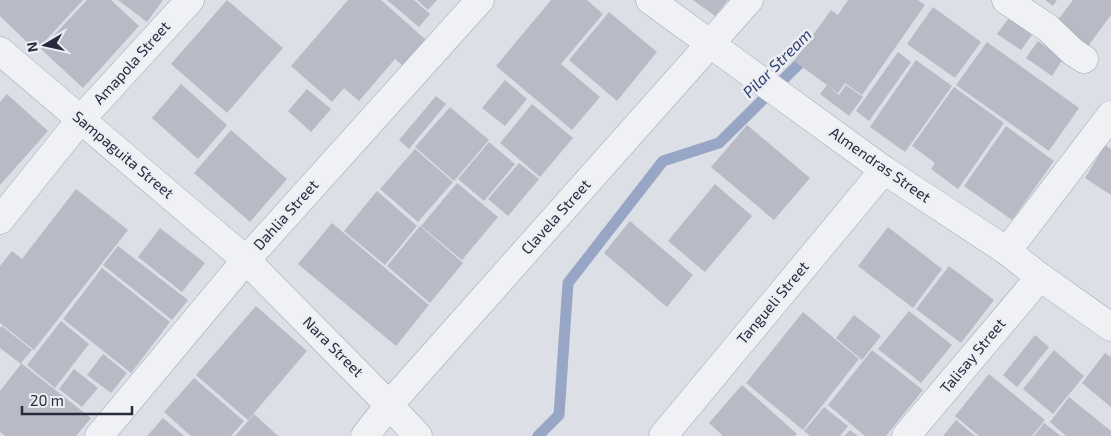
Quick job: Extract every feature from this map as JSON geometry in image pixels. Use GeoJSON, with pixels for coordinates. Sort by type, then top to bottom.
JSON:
{"type":"FeatureCollection","features":[{"type":"Feature","properties":{"kind":"street","name":"Amapola Street"},"geometry":{"type":"LineString","coordinates":[[0,220],[81,119],[190,0]]}},
{"type":"Feature","properties":{"kind":"street","name":"Dahlia Street"},"geometry":{"type":"LineString","coordinates":[[100,436],[246,260],[480,0]]}},
{"type":"Feature","properties":{"kind":"street","name":"Almendras Street"},"geometry":{"type":"LineString","coordinates":[[650,0],[884,170],[1007,251],[1040,277],[1111,327]]}},
{"type":"Feature","properties":{"kind":"street","name":"Clavela Street"},"geometry":{"type":"LineString","coordinates":[[365,436],[390,405],[749,0]]}},
{"type":"Feature","properties":{"kind":"street"},"geometry":{"type":"LineString","coordinates":[[1006,0],[1048,28],[1073,52],[1084,59]]}},
{"type":"Feature","properties":{"kind":"street","name":"Sampaguita Street"},"geometry":{"type":"LineString","coordinates":[[0,51],[246,260]]}},
{"type":"Feature","properties":{"kind":"street"},"geometry":{"type":"LineString","coordinates":[[1007,251],[1111,116]]}},
{"type":"Feature","properties":{"kind":"street","name":"Tangueli Street"},"geometry":{"type":"LineString","coordinates":[[663,436],[884,170]]}},
{"type":"Feature","properties":{"kind":"street","name":"Nara Street"},"geometry":{"type":"LineString","coordinates":[[246,260],[390,405],[418,436]]}},
{"type":"Feature","properties":{"kind":"street","name":"Talisay Street"},"geometry":{"type":"LineString","coordinates":[[906,436],[1040,277]]}},
{"type":"Feature","properties":{"kind":"building"},"geometry":{"type":"Polygon","coordinates":[[[0,0],[83,0],[36,51],[0,16],[0,0]]]}},
{"type":"Feature","properties":{"kind":"building"},"geometry":{"type":"Polygon","coordinates":[[[87,0],[111,0],[139,26],[83,88],[41,49],[87,0]]]}},
{"type":"Feature","properties":{"kind":"building"},"geometry":{"type":"Polygon","coordinates":[[[118,0],[163,0],[147,22],[118,0]]]}},
{"type":"Feature","properties":{"kind":"building"},"geometry":{"type":"Polygon","coordinates":[[[227,0],[283,48],[227,113],[171,64],[227,0]]]}},
{"type":"Feature","properties":{"kind":"building"},"geometry":{"type":"Polygon","coordinates":[[[348,0],[381,0],[426,40],[403,66],[395,59],[359,101],[344,88],[332,102],[291,66],[348,0]]]}},
{"type":"Feature","properties":{"kind":"building"},"geometry":{"type":"Polygon","coordinates":[[[387,0],[414,0],[430,14],[419,27],[387,0]]]}},
{"type":"Feature","properties":{"kind":"building"},"geometry":{"type":"Polygon","coordinates":[[[417,0],[437,0],[428,10],[417,0]]]}},
{"type":"Feature","properties":{"kind":"building"},"geometry":{"type":"Polygon","coordinates":[[[551,0],[587,0],[603,14],[561,64],[600,97],[572,130],[496,66],[551,0]]]}},
{"type":"Feature","properties":{"kind":"building"},"geometry":{"type":"Polygon","coordinates":[[[693,0],[728,0],[715,16],[693,0]]]}},
{"type":"Feature","properties":{"kind":"building"},"geometry":{"type":"Polygon","coordinates":[[[848,0],[918,0],[925,5],[862,95],[845,83],[838,93],[794,61],[831,10],[838,15],[848,0]]]}},
{"type":"Feature","properties":{"kind":"building"},"geometry":{"type":"Polygon","coordinates":[[[1045,0],[1057,0],[1053,6],[1045,0]]]}},
{"type":"Feature","properties":{"kind":"building"},"geometry":{"type":"Polygon","coordinates":[[[1073,0],[1111,0],[1111,15],[1083,53],[1051,29],[1073,0]]]}},
{"type":"Feature","properties":{"kind":"building"},"geometry":{"type":"Polygon","coordinates":[[[933,7],[981,42],[955,78],[907,44],[933,7]]]}},
{"type":"Feature","properties":{"kind":"building"},"geometry":{"type":"Polygon","coordinates":[[[609,12],[657,52],[617,101],[569,60],[609,12]]]}},
{"type":"Feature","properties":{"kind":"building"},"geometry":{"type":"Polygon","coordinates":[[[1009,18],[1032,35],[1021,50],[997,34],[1009,18]]]}},
{"type":"Feature","properties":{"kind":"building"},"geometry":{"type":"Polygon","coordinates":[[[1038,41],[1063,59],[1052,76],[1026,58],[1038,41]]]}},
{"type":"Feature","properties":{"kind":"building"},"geometry":{"type":"Polygon","coordinates":[[[987,42],[1079,108],[1049,151],[956,85],[987,42]]]}},
{"type":"Feature","properties":{"kind":"building"},"geometry":{"type":"Polygon","coordinates":[[[898,52],[911,62],[869,121],[856,111],[898,52]]]}},
{"type":"Feature","properties":{"kind":"building"},"geometry":{"type":"Polygon","coordinates":[[[916,60],[952,86],[905,152],[870,127],[916,60]]]}},
{"type":"Feature","properties":{"kind":"building"},"geometry":{"type":"Polygon","coordinates":[[[505,80],[527,99],[505,126],[482,108],[505,80]]]}},
{"type":"Feature","properties":{"kind":"building"},"geometry":{"type":"Polygon","coordinates":[[[181,84],[227,125],[198,159],[152,118],[181,84]]]}},
{"type":"Feature","properties":{"kind":"building"},"geometry":{"type":"Polygon","coordinates":[[[827,85],[839,95],[846,85],[863,97],[849,116],[820,94],[827,85]]]}},
{"type":"Feature","properties":{"kind":"building"},"geometry":{"type":"Polygon","coordinates":[[[954,87],[1004,123],[958,189],[931,169],[935,163],[912,146],[954,87]]]}},
{"type":"Feature","properties":{"kind":"building"},"geometry":{"type":"Polygon","coordinates":[[[307,89],[331,109],[311,132],[288,111],[307,89]]]}},
{"type":"Feature","properties":{"kind":"building"},"geometry":{"type":"Polygon","coordinates":[[[7,94],[48,131],[0,185],[0,102],[7,94]]]}},
{"type":"Feature","properties":{"kind":"building"},"geometry":{"type":"Polygon","coordinates":[[[436,96],[446,104],[409,149],[399,140],[436,96]]]}},
{"type":"Feature","properties":{"kind":"building"},"geometry":{"type":"Polygon","coordinates":[[[532,104],[573,138],[540,177],[500,143],[532,104]]]}},
{"type":"Feature","properties":{"kind":"building"},"geometry":{"type":"Polygon","coordinates":[[[450,107],[489,140],[454,181],[415,147],[450,107]]]}},
{"type":"Feature","properties":{"kind":"building"},"geometry":{"type":"Polygon","coordinates":[[[747,125],[810,178],[774,220],[711,167],[747,125]]]}},
{"type":"Feature","properties":{"kind":"building"},"geometry":{"type":"Polygon","coordinates":[[[1006,126],[1054,161],[1012,220],[964,186],[1006,126]]]}},
{"type":"Feature","properties":{"kind":"building"},"geometry":{"type":"Polygon","coordinates":[[[231,130],[287,179],[250,222],[194,173],[231,130]]]}},
{"type":"Feature","properties":{"kind":"building"},"geometry":{"type":"Polygon","coordinates":[[[489,142],[515,164],[484,201],[458,179],[489,142]]]}},
{"type":"Feature","properties":{"kind":"building"},"geometry":{"type":"Polygon","coordinates":[[[1105,145],[1111,149],[1111,195],[1085,178],[1105,145]]]}},
{"type":"Feature","properties":{"kind":"building"},"geometry":{"type":"Polygon","coordinates":[[[415,149],[453,182],[418,222],[380,189],[415,149]]]}},
{"type":"Feature","properties":{"kind":"building"},"geometry":{"type":"Polygon","coordinates":[[[519,163],[539,179],[508,216],[488,199],[519,163]]]}},
{"type":"Feature","properties":{"kind":"building"},"geometry":{"type":"Polygon","coordinates":[[[457,183],[498,217],[462,260],[421,226],[457,183]]]}},
{"type":"Feature","properties":{"kind":"building"},"geometry":{"type":"Polygon","coordinates":[[[715,184],[752,216],[705,272],[668,241],[715,184]]]}},
{"type":"Feature","properties":{"kind":"building"},"geometry":{"type":"Polygon","coordinates":[[[76,189],[128,230],[34,350],[0,323],[0,266],[12,251],[22,259],[76,189]]]}},
{"type":"Feature","properties":{"kind":"building"},"geometry":{"type":"Polygon","coordinates":[[[377,191],[417,226],[385,265],[344,231],[377,191]]]}},
{"type":"Feature","properties":{"kind":"building"},"geometry":{"type":"Polygon","coordinates":[[[630,221],[693,275],[667,307],[604,253],[630,221]]]}},
{"type":"Feature","properties":{"kind":"building"},"geometry":{"type":"Polygon","coordinates":[[[332,223],[429,305],[396,346],[298,264],[332,223]]]}},
{"type":"Feature","properties":{"kind":"building"},"geometry":{"type":"Polygon","coordinates":[[[420,226],[463,263],[430,303],[387,266],[420,226]]]}},
{"type":"Feature","properties":{"kind":"building"},"geometry":{"type":"Polygon","coordinates":[[[888,227],[942,269],[913,308],[858,266],[888,227]]]}},
{"type":"Feature","properties":{"kind":"building"},"geometry":{"type":"Polygon","coordinates":[[[160,228],[205,263],[182,292],[138,257],[160,228]]]}},
{"type":"Feature","properties":{"kind":"building"},"geometry":{"type":"Polygon","coordinates":[[[118,246],[188,300],[172,320],[103,265],[118,246]]]}},
{"type":"Feature","properties":{"kind":"building"},"geometry":{"type":"Polygon","coordinates":[[[949,266],[994,300],[961,343],[916,309],[949,266]]]}},
{"type":"Feature","properties":{"kind":"building"},"geometry":{"type":"Polygon","coordinates":[[[102,268],[170,322],[131,373],[63,319],[102,268]]]}},
{"type":"Feature","properties":{"kind":"building"},"geometry":{"type":"Polygon","coordinates":[[[256,306],[307,351],[248,420],[196,375],[256,306]]]}},
{"type":"Feature","properties":{"kind":"building"},"geometry":{"type":"Polygon","coordinates":[[[909,311],[952,345],[921,383],[878,349],[909,311]]]}},
{"type":"Feature","properties":{"kind":"building"},"geometry":{"type":"Polygon","coordinates":[[[803,312],[859,359],[803,430],[746,383],[803,312]]]}},
{"type":"Feature","properties":{"kind":"building"},"geometry":{"type":"Polygon","coordinates":[[[854,315],[881,336],[862,360],[836,338],[854,315]]]}},
{"type":"Feature","properties":{"kind":"building"},"geometry":{"type":"Polygon","coordinates":[[[61,321],[89,344],[55,388],[27,365],[61,321]]]}},
{"type":"Feature","properties":{"kind":"building"},"geometry":{"type":"Polygon","coordinates":[[[2,326],[32,350],[21,363],[91,418],[76,436],[5,436],[0,432],[0,391],[21,364],[0,348],[0,328],[2,326]]]}},
{"type":"Feature","properties":{"kind":"building"},"geometry":{"type":"Polygon","coordinates":[[[1035,335],[1049,347],[1017,387],[1003,375],[1035,335]]]}},
{"type":"Feature","properties":{"kind":"building"},"geometry":{"type":"Polygon","coordinates":[[[872,350],[923,390],[886,436],[865,436],[828,405],[872,350]]]}},
{"type":"Feature","properties":{"kind":"building"},"geometry":{"type":"Polygon","coordinates":[[[1054,350],[1084,376],[1053,414],[1023,389],[1054,350]]]}},
{"type":"Feature","properties":{"kind":"building"},"geometry":{"type":"Polygon","coordinates":[[[1105,353],[1111,357],[1111,407],[1082,383],[1105,353]]]}},
{"type":"Feature","properties":{"kind":"building"},"geometry":{"type":"Polygon","coordinates":[[[103,354],[127,373],[111,393],[87,375],[103,354]]]}},
{"type":"Feature","properties":{"kind":"building"},"geometry":{"type":"Polygon","coordinates":[[[74,369],[98,388],[82,407],[59,389],[74,369]]]}},
{"type":"Feature","properties":{"kind":"building"},"geometry":{"type":"Polygon","coordinates":[[[989,374],[1045,420],[1032,436],[979,436],[955,416],[989,374]]]}},
{"type":"Feature","properties":{"kind":"building"},"geometry":{"type":"Polygon","coordinates":[[[194,378],[244,421],[231,436],[191,436],[164,412],[194,378]]]}},
{"type":"Feature","properties":{"kind":"building"},"geometry":{"type":"Polygon","coordinates":[[[742,385],[797,434],[795,436],[723,436],[709,423],[742,385]]]}},
{"type":"Feature","properties":{"kind":"building"},"geometry":{"type":"Polygon","coordinates":[[[1069,397],[1111,431],[1111,436],[1066,436],[1050,422],[1069,397]]]}},
{"type":"Feature","properties":{"kind":"building"},"geometry":{"type":"Polygon","coordinates":[[[824,407],[848,426],[840,436],[810,436],[804,431],[824,407]]]}},
{"type":"Feature","properties":{"kind":"building"},"geometry":{"type":"Polygon","coordinates":[[[254,414],[278,436],[235,436],[254,414]]]}},
{"type":"Feature","properties":{"kind":"building"},"geometry":{"type":"Polygon","coordinates":[[[163,418],[184,436],[147,436],[163,418]]]}},
{"type":"Feature","properties":{"kind":"building"},"geometry":{"type":"Polygon","coordinates":[[[956,420],[975,436],[943,436],[956,420]]]}},
{"type":"Feature","properties":{"kind":"building"},"geometry":{"type":"Polygon","coordinates":[[[1044,423],[1061,436],[1034,436],[1044,423]]]}},
{"type":"Feature","properties":{"kind":"building"},"geometry":{"type":"Polygon","coordinates":[[[850,430],[858,436],[844,436],[850,430]]]}},
{"type":"Feature","properties":{"kind":"waterway","name":"Pilar Stream"},"geometry":{"type":"LineString","coordinates":[[538,436],[559,415],[568,283],[663,161],[719,143],[808,55]]}}]}
